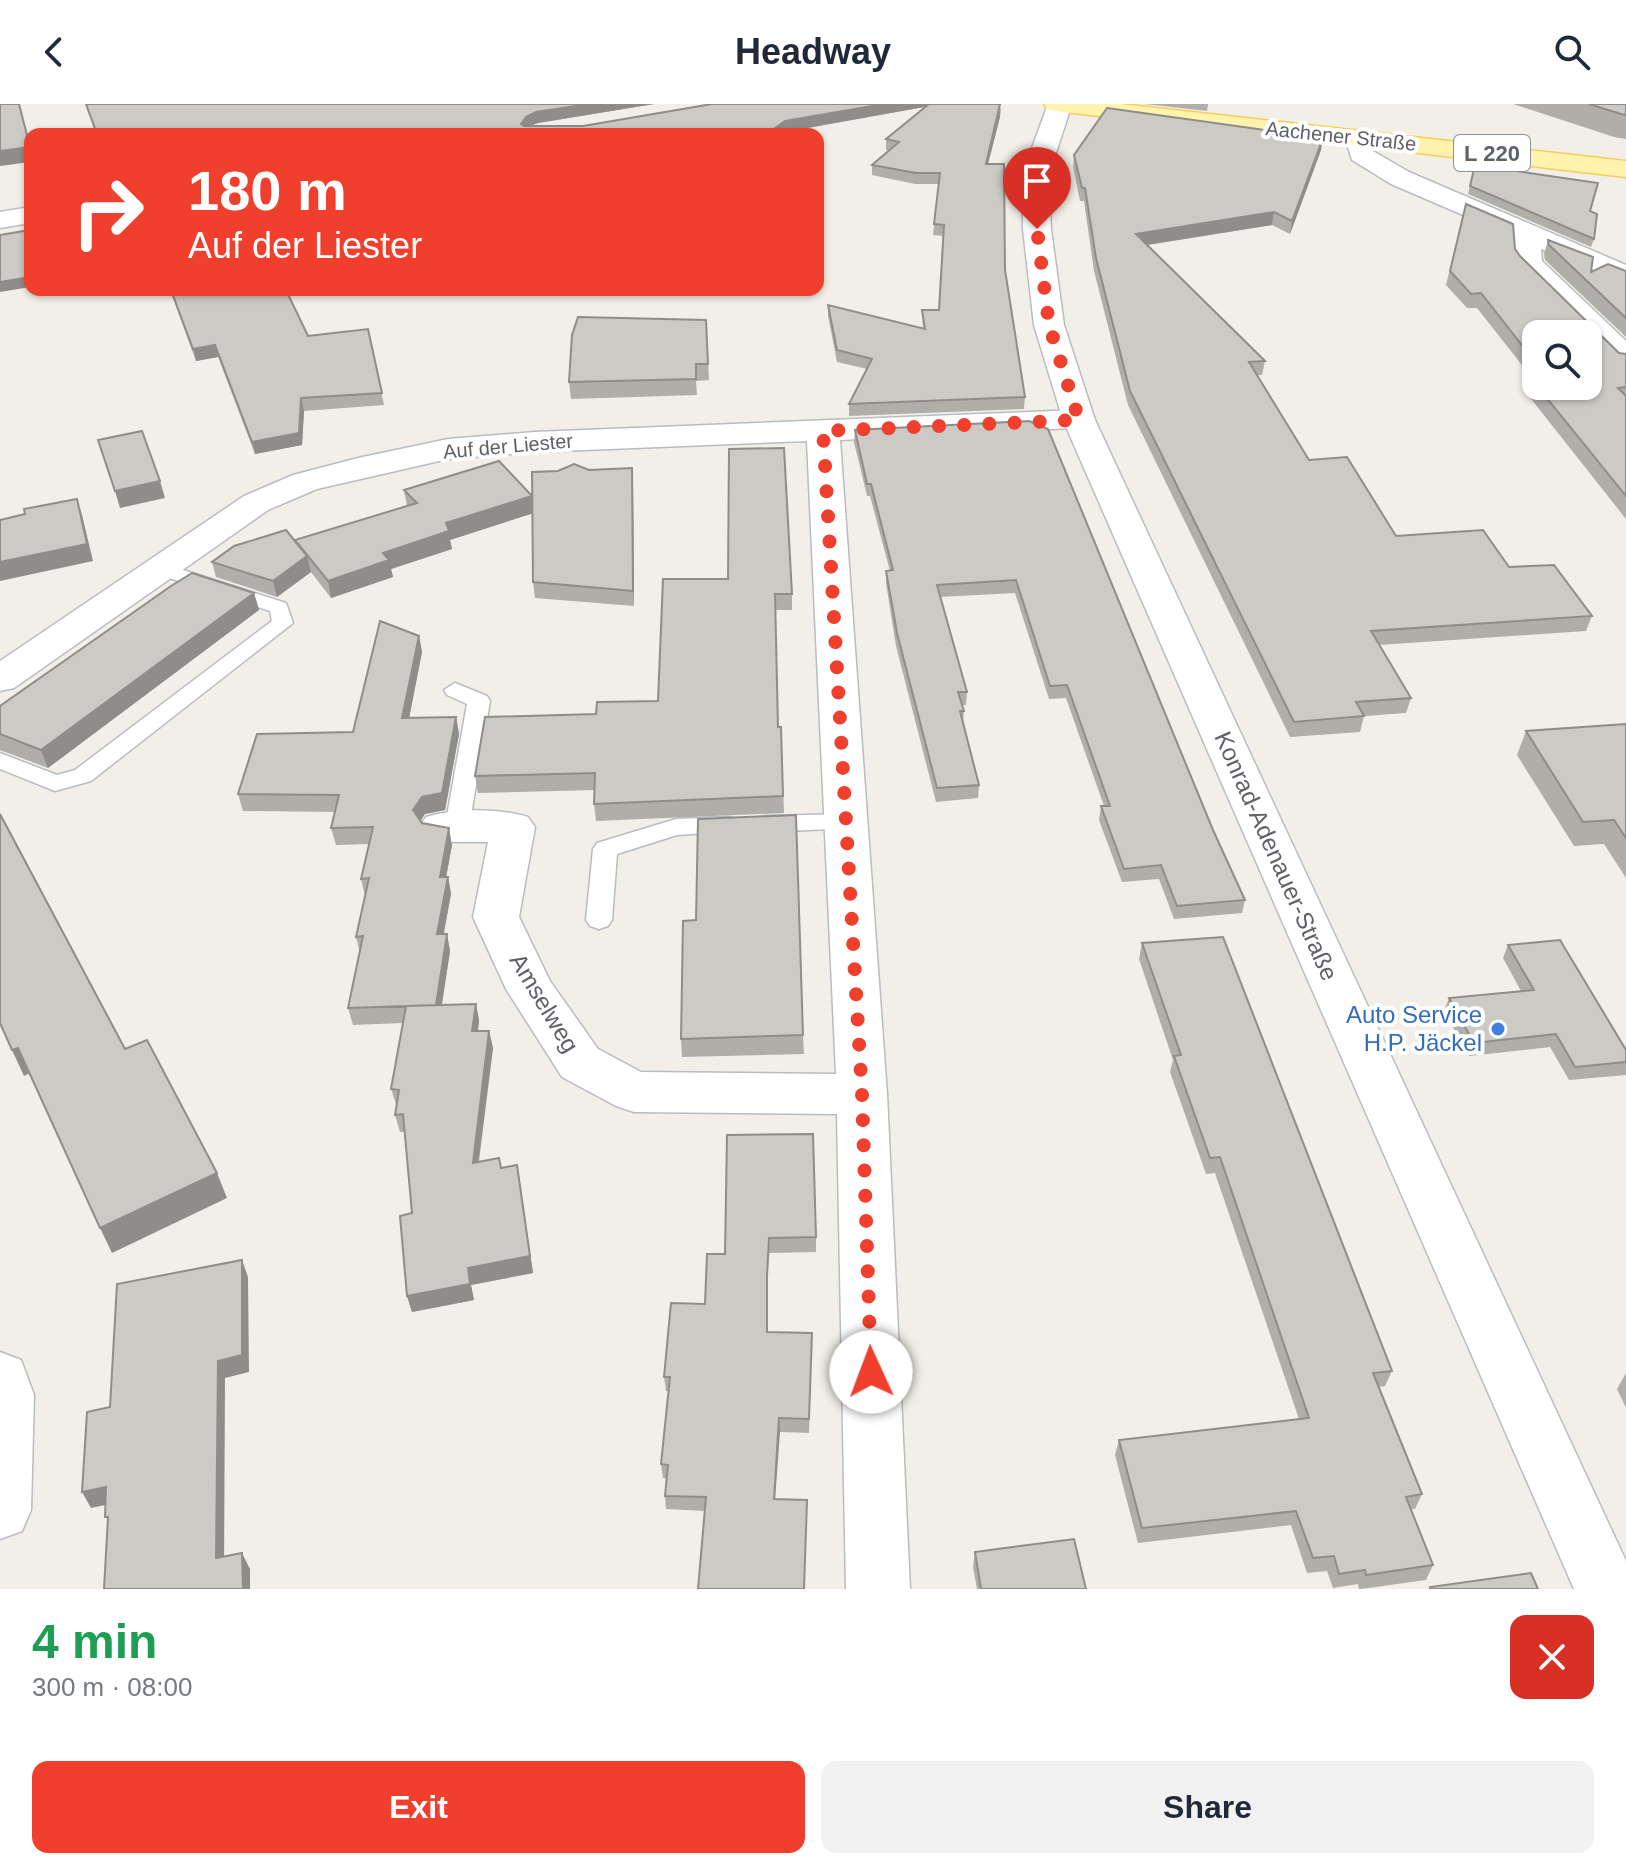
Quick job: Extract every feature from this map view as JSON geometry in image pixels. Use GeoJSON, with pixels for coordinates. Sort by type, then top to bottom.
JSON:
{"type":"FeatureCollection","features":[{"type":"Feature","properties":{"kind":"main road","name":"Aachener Straße"},"geometry":{"type":"LineString","coordinates":[[1059,104],[1626,169]]}},
{"type":"Feature","properties":{"kind":"street","name":"Konrad-Adenauer-Straße"},"geometry":{"type":"LineString","coordinates":[[1059,104],[1041,159],[1036,189],[1037,229],[1049,325],[1079,420],[1606,1589]]}},
{"type":"Feature","properties":{"kind":"street"},"geometry":{"type":"LineString","coordinates":[[1358,138],[1361,155],[1400,178],[1626,275]]}},
{"type":"Feature","properties":{"kind":"street"},"geometry":{"type":"LineString","coordinates":[[0,220],[24,216]]}},
{"type":"Feature","properties":{"kind":"street"},"geometry":{"type":"LineString","coordinates":[[1526,233],[1528,263],[1626,358]]}},
{"type":"Feature","properties":{"kind":"street","name":"Auf der Liester"},"geometry":{"type":"LineString","coordinates":[[0,679],[256,503],[305,482],[448,449],[531,442],[1079,420]]}},
{"type":"Feature","properties":{"kind":"street"},"geometry":{"type":"LineString","coordinates":[[823,431],[862,1094],[878,1589]]}},
{"type":"Feature","properties":{"kind":"street","name":"Amselweg"},"geometry":{"type":"LineString","coordinates":[[449,827],[513,827],[496,917],[530,989],[580,1063],[634,1092],[862,1094]]}},
{"type":"Feature","properties":{"kind":"street"},"geometry":{"type":"LineString","coordinates":[[0,1378],[5,1395],[0,1510]]}},
{"type":"Feature","properties":{"kind":"lane"},"geometry":{"type":"LineString","coordinates":[[0,760],[55,783],[83,776],[283,623],[279,607],[161,569]]}},
{"type":"Feature","properties":{"kind":"lane"},"geometry":{"type":"LineString","coordinates":[[449,827],[479,701],[455,690]]}},
{"type":"Feature","properties":{"kind":"lane"},"geometry":{"type":"LineString","coordinates":[[599,920],[605,849],[676,827],[846,822]]}},
{"type":"Feature","properties":{"kind":"building"},"geometry":{"type":"Polygon","coordinates":[[[0,104],[19,104],[25,128],[24,148],[0,151],[0,104]]]}},
{"type":"Feature","properties":{"kind":"building"},"geometry":{"type":"Polygon","coordinates":[[[86,104],[589,104],[536,112],[521,124],[583,126],[712,104],[884,104],[785,121],[775,128],[95,128],[86,104]]]}},
{"type":"Feature","properties":{"kind":"building"},"geometry":{"type":"Polygon","coordinates":[[[929,104],[1000,104],[986,164],[1004,164],[1005,270],[1025,397],[849,404],[872,359],[837,350],[828,305],[925,329],[922,310],[939,310],[944,225],[934,224],[940,173],[916,173],[872,165],[899,142],[886,139],[929,104]]]}},
{"type":"Feature","properties":{"kind":"building"},"geometry":{"type":"Polygon","coordinates":[[[1589,104],[1626,104],[1626,115],[1621,114],[1589,104]]]}},
{"type":"Feature","properties":{"kind":"building"},"geometry":{"type":"Polygon","coordinates":[[[1107,108],[1323,138],[1292,221],[1274,212],[1136,234],[1265,361],[1249,362],[1309,460],[1347,457],[1396,536],[1483,530],[1509,567],[1554,565],[1592,616],[1371,631],[1411,698],[1356,702],[1364,716],[1294,722],[1130,391],[1096,258],[1085,188],[1082,188],[1074,155],[1107,108]]]}},
{"type":"Feature","properties":{"kind":"building"},"geometry":{"type":"Polygon","coordinates":[[[1475,165],[1598,183],[1590,211],[1597,214],[1594,239],[1470,186],[1475,165]]]}},
{"type":"Feature","properties":{"kind":"building"},"geometry":{"type":"Polygon","coordinates":[[[1466,204],[1513,224],[1515,249],[1520,256],[1585,320],[1522,320],[1522,345],[1481,293],[1471,294],[1450,271],[1466,204]]]}},
{"type":"Feature","properties":{"kind":"building"},"geometry":{"type":"Polygon","coordinates":[[[24,231],[24,278],[0,282],[0,235],[24,231]]]}},
{"type":"Feature","properties":{"kind":"building"},"geometry":{"type":"Polygon","coordinates":[[[1548,240],[1593,257],[1591,272],[1608,264],[1626,271],[1626,318],[1549,245],[1548,240]]]}},
{"type":"Feature","properties":{"kind":"building"},"geometry":{"type":"Polygon","coordinates":[[[173,296],[289,296],[308,336],[368,329],[382,393],[301,398],[299,433],[252,442],[215,345],[193,349],[173,296]]]}},
{"type":"Feature","properties":{"kind":"building"},"geometry":{"type":"Polygon","coordinates":[[[578,317],[706,320],[708,364],[696,364],[696,379],[569,382],[572,335],[578,317]]]}},
{"type":"Feature","properties":{"kind":"building"},"geometry":{"type":"Polygon","coordinates":[[[1602,336],[1619,353],[1626,354],[1626,387],[1618,388],[1626,396],[1626,496],[1548,400],[1602,400],[1602,336]]]}},
{"type":"Feature","properties":{"kind":"building"},"geometry":{"type":"Polygon","coordinates":[[[1029,421],[1048,429],[1213,830],[1245,900],[1177,906],[1161,865],[1124,869],[1101,806],[1110,806],[1067,685],[1050,686],[1016,580],[937,585],[967,692],[958,692],[964,711],[960,711],[979,785],[937,788],[897,633],[886,571],[893,570],[871,484],[867,484],[855,430],[1029,421]]]}},
{"type":"Feature","properties":{"kind":"building"},"geometry":{"type":"Polygon","coordinates":[[[142,431],[160,481],[115,491],[98,440],[142,431]]]}},
{"type":"Feature","properties":{"kind":"building"},"geometry":{"type":"Polygon","coordinates":[[[784,448],[792,594],[775,594],[783,796],[594,804],[595,773],[475,776],[485,717],[596,714],[597,702],[658,701],[663,579],[728,579],[729,449],[784,448]]]}},
{"type":"Feature","properties":{"kind":"building"},"geometry":{"type":"Polygon","coordinates":[[[499,461],[532,496],[446,523],[449,531],[383,553],[389,560],[328,581],[295,540],[417,503],[404,490],[499,461]]]}},
{"type":"Feature","properties":{"kind":"building"},"geometry":{"type":"Polygon","coordinates":[[[574,464],[589,470],[632,468],[633,591],[533,582],[532,472],[558,471],[574,464]]]}},
{"type":"Feature","properties":{"kind":"building"},"geometry":{"type":"Polygon","coordinates":[[[77,499],[87,544],[0,562],[0,520],[25,514],[24,509],[77,499]]]}},
{"type":"Feature","properties":{"kind":"building"},"geometry":{"type":"Polygon","coordinates":[[[286,530],[307,556],[273,581],[212,562],[234,546],[286,530]]]}},
{"type":"Feature","properties":{"kind":"building"},"geometry":{"type":"Polygon","coordinates":[[[192,573],[254,593],[41,750],[0,734],[0,706],[192,573]]]}},
{"type":"Feature","properties":{"kind":"building"},"geometry":{"type":"Polygon","coordinates":[[[380,621],[419,636],[402,718],[456,717],[442,793],[422,797],[413,810],[422,823],[449,828],[440,877],[448,877],[437,934],[447,934],[436,1005],[348,1008],[363,936],[356,937],[369,878],[361,879],[373,827],[331,828],[339,795],[238,794],[257,734],[353,732],[380,621]]]}},
{"type":"Feature","properties":{"kind":"building"},"geometry":{"type":"Polygon","coordinates":[[[1626,724],[1626,838],[1614,820],[1583,822],[1526,731],[1626,724]]]}},
{"type":"Feature","properties":{"kind":"building"},"geometry":{"type":"Polygon","coordinates":[[[0,814],[125,1049],[147,1040],[217,1173],[100,1228],[18,1048],[12,1050],[0,1023],[0,814]]]}},
{"type":"Feature","properties":{"kind":"building"},"geometry":{"type":"Polygon","coordinates":[[[796,815],[803,1035],[681,1039],[683,921],[696,920],[698,819],[796,815]]]}},
{"type":"Feature","properties":{"kind":"building"},"geometry":{"type":"Polygon","coordinates":[[[1223,937],[1392,1371],[1373,1373],[1422,1494],[1406,1497],[1433,1565],[1366,1575],[1365,1570],[1339,1574],[1334,1556],[1313,1558],[1296,1511],[1142,1528],[1119,1440],[1309,1418],[1220,1157],[1210,1158],[1174,1056],[1181,1055],[1142,943],[1223,937]]]}},
{"type":"Feature","properties":{"kind":"building"},"geometry":{"type":"Polygon","coordinates":[[[1560,940],[1626,1050],[1626,1062],[1575,1067],[1556,1034],[1474,1043],[1449,998],[1534,990],[1508,945],[1560,940]]]}},
{"type":"Feature","properties":{"kind":"building"},"geometry":{"type":"Polygon","coordinates":[[[476,1004],[472,1031],[489,1031],[473,1163],[499,1158],[501,1168],[517,1165],[530,1256],[468,1268],[470,1284],[407,1296],[400,1216],[412,1213],[403,1114],[395,1115],[399,1090],[391,1089],[406,1006],[476,1004]]]}},
{"type":"Feature","properties":{"kind":"building"},"geometry":{"type":"Polygon","coordinates":[[[813,1134],[816,1237],[769,1238],[767,1276],[767,1332],[812,1333],[809,1419],[779,1418],[774,1499],[807,1500],[804,1589],[698,1589],[706,1497],[665,1496],[668,1465],[661,1464],[670,1377],[664,1377],[671,1303],[705,1304],[707,1254],[725,1254],[727,1135],[813,1134]]]}},
{"type":"Feature","properties":{"kind":"building"},"geometry":{"type":"Polygon","coordinates":[[[242,1260],[242,1355],[218,1361],[216,1558],[242,1553],[243,1589],[104,1589],[108,1517],[105,1517],[106,1487],[82,1492],[87,1412],[110,1407],[117,1284],[242,1260]]]}},
{"type":"Feature","properties":{"kind":"building"},"geometry":{"type":"Polygon","coordinates":[[[1074,1539],[1086,1589],[981,1589],[975,1552],[1074,1539]]]}},
{"type":"Feature","properties":{"kind":"building"},"geometry":{"type":"Polygon","coordinates":[[[1531,1573],[1538,1589],[1430,1589],[1430,1587],[1531,1573]]]}},
{"type":"Feature","properties":{"kind":"place","name":"Auto Service H.P. Jäckel"},"geometry":{"type":"Point","coordinates":[1498,1029]}},
{"type":"Feature","properties":{"kind":"route"},"geometry":{"type":"LineString","coordinates":[[871,1372],[862,1094],[823,431],[1079,420],[1049,325],[1037,229]]}}]}
